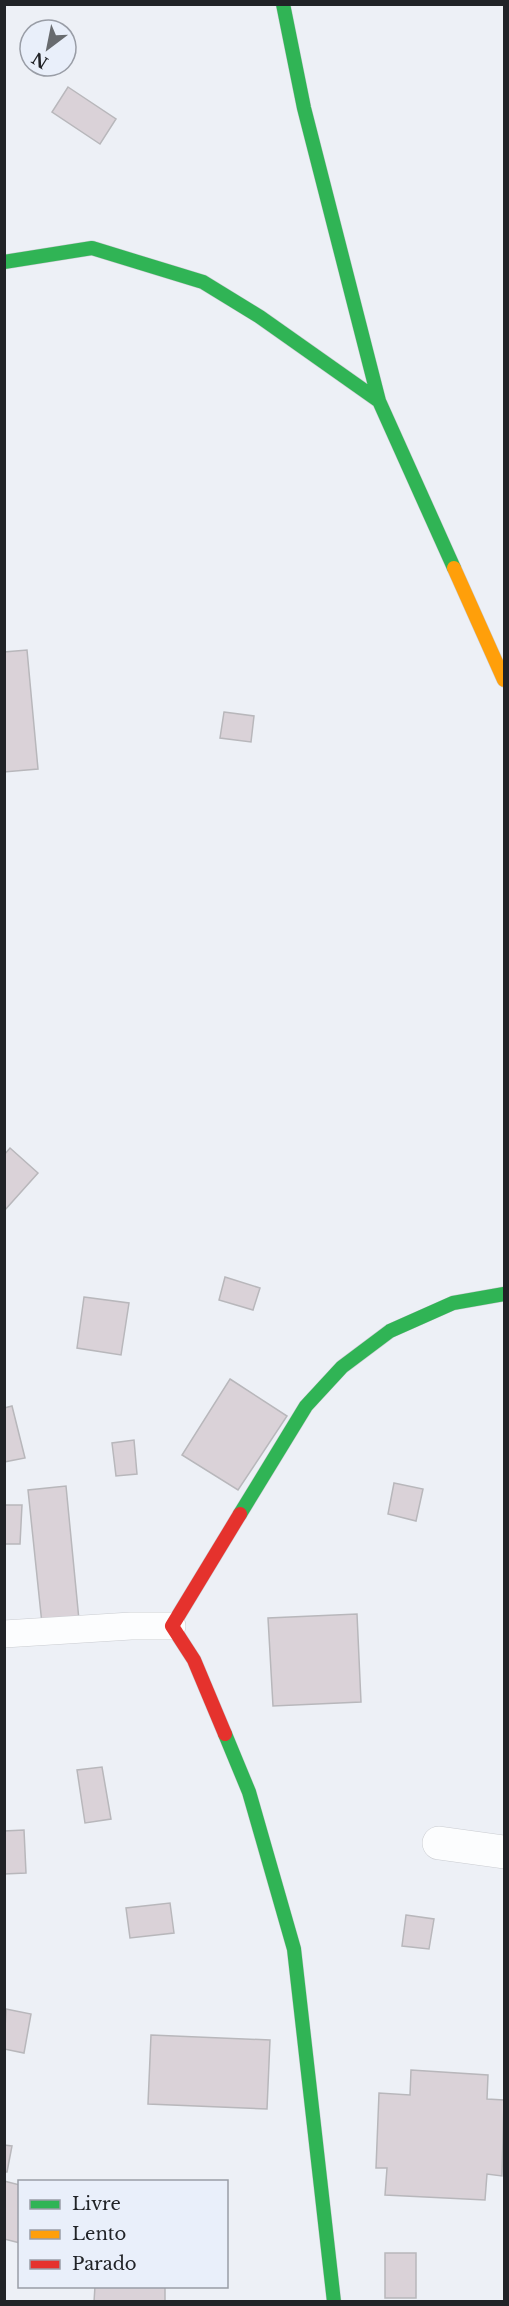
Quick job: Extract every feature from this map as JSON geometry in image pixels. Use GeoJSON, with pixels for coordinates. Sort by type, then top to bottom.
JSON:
{"type":"FeatureCollection","features":[{"type":"Feature","properties":{"kind":"street"},"geometry":{"type":"LineString","coordinates":[[283,4],[304,108],[379,401],[504,680]]}},
{"type":"Feature","properties":{"kind":"street"},"geometry":{"type":"LineString","coordinates":[[4,262],[92,248],[203,282],[260,316],[379,401]]}},
{"type":"Feature","properties":{"kind":"street"},"geometry":{"type":"LineString","coordinates":[[333,2301],[294,1949],[249,1792],[194,1660],[172,1626],[306,1406],[342,1367],[390,1331],[432,1312],[453,1303],[504,1294]]}},
{"type":"Feature","properties":{"kind":"street"},"geometry":{"type":"LineString","coordinates":[[439,1843],[504,1852]]}},
{"type":"Feature","properties":{"kind":"lane"},"geometry":{"type":"LineString","coordinates":[[4,1634],[131,1626],[172,1626]]}},
{"type":"Feature","properties":{"kind":"building"},"geometry":{"type":"Polygon","coordinates":[[[68,87],[116,119],[100,144],[52,112],[68,87]]]}},
{"type":"Feature","properties":{"kind":"building"},"geometry":{"type":"Polygon","coordinates":[[[27,650],[38,769],[4,772],[4,652],[27,650]]]}},
{"type":"Feature","properties":{"kind":"building"},"geometry":{"type":"Polygon","coordinates":[[[224,712],[254,716],[251,742],[220,738],[224,712]]]}},
{"type":"Feature","properties":{"kind":"building"},"geometry":{"type":"Polygon","coordinates":[[[10,1148],[38,1173],[4,1211],[4,1155],[10,1148]]]}},
{"type":"Feature","properties":{"kind":"building"},"geometry":{"type":"Polygon","coordinates":[[[225,1277],[260,1288],[253,1310],[219,1300],[225,1277]]]}},
{"type":"Feature","properties":{"kind":"building"},"geometry":{"type":"Polygon","coordinates":[[[84,1297],[129,1303],[121,1355],[77,1348],[84,1297]]]}},
{"type":"Feature","properties":{"kind":"building"},"geometry":{"type":"Polygon","coordinates":[[[230,1379],[287,1416],[238,1490],[182,1455],[230,1379]]]}},
{"type":"Feature","properties":{"kind":"building"},"geometry":{"type":"Polygon","coordinates":[[[12,1406],[25,1458],[4,1462],[4,1408],[12,1406]]]}},
{"type":"Feature","properties":{"kind":"building"},"geometry":{"type":"Polygon","coordinates":[[[134,1440],[137,1474],[116,1476],[112,1443],[134,1440]]]}},
{"type":"Feature","properties":{"kind":"building"},"geometry":{"type":"Polygon","coordinates":[[[394,1483],[423,1489],[416,1521],[388,1514],[394,1483]]]}},
{"type":"Feature","properties":{"kind":"building"},"geometry":{"type":"Polygon","coordinates":[[[66,1486],[79,1620],[42,1624],[28,1490],[66,1486]]]}},
{"type":"Feature","properties":{"kind":"building"},"geometry":{"type":"Polygon","coordinates":[[[4,1505],[22,1505],[20,1544],[4,1544],[4,1505]]]}},
{"type":"Feature","properties":{"kind":"building"},"geometry":{"type":"Polygon","coordinates":[[[357,1614],[361,1702],[273,1706],[268,1618],[357,1614]]]}},
{"type":"Feature","properties":{"kind":"building"},"geometry":{"type":"Polygon","coordinates":[[[102,1767],[111,1819],[85,1823],[77,1770],[102,1767]]]}},
{"type":"Feature","properties":{"kind":"building"},"geometry":{"type":"Polygon","coordinates":[[[24,1830],[26,1873],[4,1874],[4,1831],[24,1830]]]}},
{"type":"Feature","properties":{"kind":"building"},"geometry":{"type":"Polygon","coordinates":[[[170,1903],[174,1933],[130,1938],[126,1908],[170,1903]]]}},
{"type":"Feature","properties":{"kind":"building"},"geometry":{"type":"Polygon","coordinates":[[[406,1915],[434,1919],[429,1949],[402,1946],[406,1915]]]}},
{"type":"Feature","properties":{"kind":"building"},"geometry":{"type":"Polygon","coordinates":[[[6,2009],[31,2014],[24,2053],[4,2049],[6,2009]]]}},
{"type":"Feature","properties":{"kind":"building"},"geometry":{"type":"Polygon","coordinates":[[[151,2035],[270,2040],[267,2109],[148,2104],[151,2035]]]}},
{"type":"Feature","properties":{"kind":"building"},"geometry":{"type":"Polygon","coordinates":[[[411,2070],[488,2075],[487,2099],[504,2100],[502,2176],[487,2174],[485,2200],[385,2195],[387,2168],[376,2168],[379,2093],[410,2095],[411,2070]]]}},
{"type":"Feature","properties":{"kind":"building"},"geometry":{"type":"Polygon","coordinates":[[[4,2145],[12,2146],[7,2172],[4,2172],[4,2145]]]}},
{"type":"Feature","properties":{"kind":"building"},"geometry":{"type":"Polygon","coordinates":[[[4,2181],[18,2184],[18,2242],[4,2239],[4,2181]]]}},
{"type":"Feature","properties":{"kind":"building"},"geometry":{"type":"Polygon","coordinates":[[[385,2253],[416,2253],[416,2298],[385,2298],[385,2253]]]}},
{"type":"Feature","properties":{"kind":"building"},"geometry":{"type":"Polygon","coordinates":[[[95,2288],[165,2288],[165,2302],[94,2302],[95,2288]]]}},
{"type":"Feature","properties":{"kind":"traffic: fast"},"geometry":{"type":"LineString","coordinates":[[283,4],[304,108],[379,401],[454,568]]}},
{"type":"Feature","properties":{"kind":"traffic: fast"},"geometry":{"type":"LineString","coordinates":[[4,262],[92,248],[203,282],[260,317],[379,401]]}},
{"type":"Feature","properties":{"kind":"traffic: fast"},"geometry":{"type":"LineString","coordinates":[[240,1514],[306,1406],[342,1367],[390,1331],[453,1303],[504,1294]]}},
{"type":"Feature","properties":{"kind":"traffic: fast"},"geometry":{"type":"LineString","coordinates":[[225,1734],[249,1792],[294,1949],[334,2302]]}},
{"type":"Feature","properties":{"kind":"traffic: slow"},"geometry":{"type":"LineString","coordinates":[[454,568],[504,680]]}},
{"type":"Feature","properties":{"kind":"traffic: jam"},"geometry":{"type":"LineString","coordinates":[[225,1734],[194,1660],[172,1626],[240,1514]]}}]}
